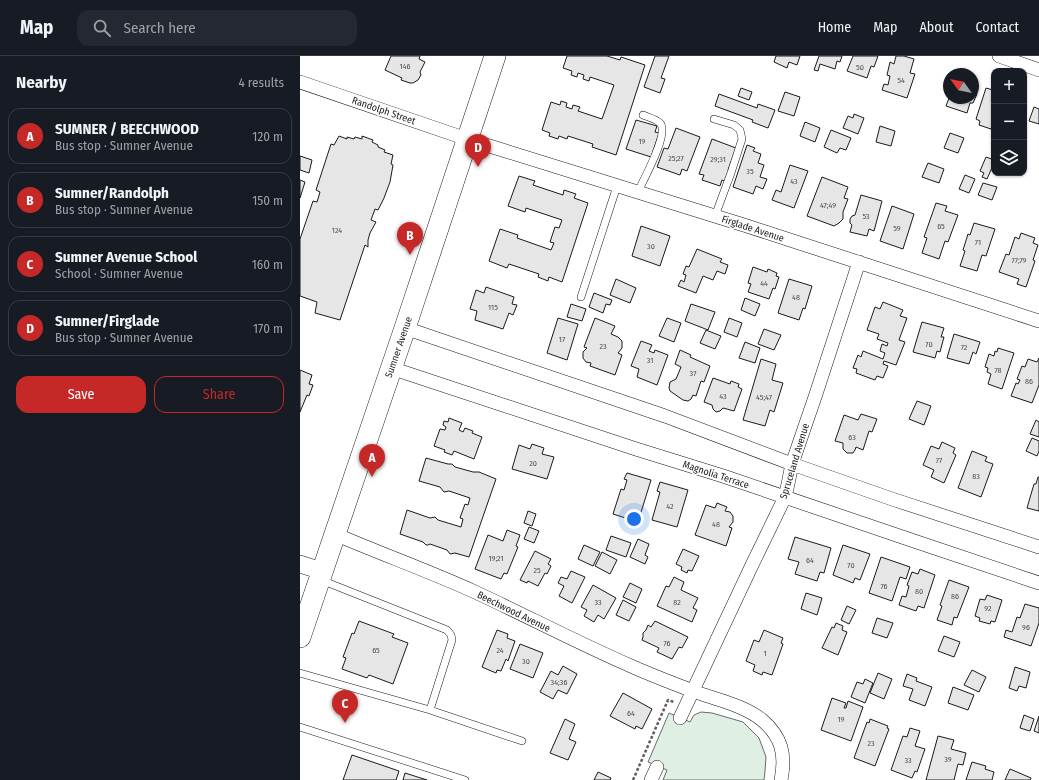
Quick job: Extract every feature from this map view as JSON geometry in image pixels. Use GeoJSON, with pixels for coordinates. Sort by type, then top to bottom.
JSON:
{"type":"FeatureCollection","features":[{"type":"Feature","properties":{"kind":"main road","name":"Sumner Avenue"},"geometry":{"type":"LineString","coordinates":[[300,637],[405,328],[495,56]]}},
{"type":"Feature","properties":{"kind":"street"},"geometry":{"type":"LineString","coordinates":[[999,56],[1039,70]]}},
{"type":"Feature","properties":{"kind":"street","name":"Randolph Street"},"geometry":{"type":"LineString","coordinates":[[300,82],[467,139]]}},
{"type":"Feature","properties":{"kind":"street","name":"Firglade Avenue"},"geometry":{"type":"LineString","coordinates":[[467,139],[715,216],[1039,321]]}},
{"type":"Feature","properties":{"kind":"street","name":"Spruceland Avenue"},"geometry":{"type":"LineString","coordinates":[[683,713],[785,497],[792,464],[859,262]]}},
{"type":"Feature","properties":{"kind":"street"},"geometry":{"type":"LineString","coordinates":[[405,328],[665,416],[792,464],[1039,547]]}},
{"type":"Feature","properties":{"kind":"street","name":"Magnolia Terrace"},"geometry":{"type":"LineString","coordinates":[[391,368],[723,476],[1039,583]]}},
{"type":"Feature","properties":{"kind":"street","name":"Beechwood Avenue"},"geometry":{"type":"LineString","coordinates":[[335,534],[474,592],[596,651],[654,676],[743,709],[768,726],[779,741],[783,753],[784,768],[782,780]]}},
{"type":"Feature","properties":{"kind":"street"},"geometry":{"type":"LineString","coordinates":[[300,564],[320,575]]}},
{"type":"Feature","properties":{"kind":"street"},"geometry":{"type":"LineString","coordinates":[[651,780],[657,767]]}},
{"type":"Feature","properties":{"kind":"lane"},"geometry":{"type":"LineString","coordinates":[[638,192],[654,159],[662,138],[663,128],[660,123],[643,115]]}},
{"type":"Feature","properties":{"kind":"lane"},"geometry":{"type":"LineString","coordinates":[[714,119],[734,125],[740,130],[742,139],[732,173],[715,216]]}},
{"type":"Feature","properties":{"kind":"lane"},"geometry":{"type":"LineString","coordinates":[[580,297],[617,186]]}},
{"type":"Feature","properties":{"kind":"lane"},"geometry":{"type":"LineString","coordinates":[[320,575],[447,630],[451,635],[452,640],[430,710]]}},
{"type":"Feature","properties":{"kind":"lane"},"geometry":{"type":"LineString","coordinates":[[300,672],[430,710],[522,741]]}},
{"type":"Feature","properties":{"kind":"lane"},"geometry":{"type":"LineString","coordinates":[[300,727],[465,780]]}},
{"type":"Feature","properties":{"kind":"path"},"geometry":{"type":"LineString","coordinates":[[633,780],[668,700],[683,713]]}},
{"type":"Feature","properties":{"kind":"green space"},"geometry":{"type":"Polygon","coordinates":[[[701,712],[712,713],[743,722],[759,738],[766,757],[764,780],[663,780],[667,770],[648,762],[669,713],[690,722],[694,715],[701,712]]]}},
{"type":"Feature","properties":{"kind":"building"},"geometry":{"type":"Polygon","coordinates":[[[391,56],[420,56],[419,59],[425,62],[418,80],[410,83],[401,80],[402,78],[385,70],[391,56]]]}},
{"type":"Feature","properties":{"kind":"building"},"geometry":{"type":"Polygon","coordinates":[[[567,56],[607,56],[620,60],[621,57],[645,65],[616,155],[592,147],[593,144],[568,136],[567,139],[559,136],[558,139],[549,136],[550,133],[542,130],[551,102],[560,105],[561,101],[567,103],[566,107],[572,109],[573,105],[580,107],[578,111],[602,119],[614,85],[590,77],[589,81],[583,79],[584,75],[578,73],[577,77],[571,75],[572,71],[563,68],[567,56]]]}},
{"type":"Feature","properties":{"kind":"building"},"geometry":{"type":"Polygon","coordinates":[[[655,56],[669,56],[661,78],[665,79],[660,93],[644,87],[655,56]]]}},
{"type":"Feature","properties":{"kind":"building"},"geometry":{"type":"Polygon","coordinates":[[[776,56],[800,56],[797,65],[789,62],[787,68],[774,62],[776,56]]]}},
{"type":"Feature","properties":{"kind":"building"},"geometry":{"type":"Polygon","coordinates":[[[819,56],[842,56],[840,62],[837,61],[835,69],[820,64],[818,71],[814,70],[819,56]]]}},
{"type":"Feature","properties":{"kind":"building"},"geometry":{"type":"Polygon","coordinates":[[[853,56],[878,56],[874,67],[871,66],[867,78],[847,71],[853,56]]]}},
{"type":"Feature","properties":{"kind":"building"},"geometry":{"type":"Polygon","coordinates":[[[896,56],[904,56],[914,59],[910,73],[915,74],[907,98],[882,90],[884,84],[888,85],[890,76],[887,75],[890,62],[894,64],[896,56]]]}},
{"type":"Feature","properties":{"kind":"building"},"geometry":{"type":"Polygon","coordinates":[[[741,88],[752,92],[749,100],[738,96],[741,88]]]}},
{"type":"Feature","properties":{"kind":"building"},"geometry":{"type":"Polygon","coordinates":[[[986,88],[991,89],[991,129],[979,125],[980,121],[976,119],[986,88]]]}},
{"type":"Feature","properties":{"kind":"building"},"geometry":{"type":"Polygon","coordinates":[[[785,92],[800,97],[794,116],[778,111],[785,92]]]}},
{"type":"Feature","properties":{"kind":"building"},"geometry":{"type":"Polygon","coordinates":[[[719,94],[757,108],[758,104],[775,110],[768,128],[752,122],[753,120],[715,106],[719,94]]]}},
{"type":"Feature","properties":{"kind":"building"},"geometry":{"type":"Polygon","coordinates":[[[947,104],[970,104],[967,113],[946,106],[947,104]]]}},
{"type":"Feature","properties":{"kind":"building"},"geometry":{"type":"Polygon","coordinates":[[[1034,107],[1039,109],[1039,124],[1029,121],[1034,107]]]}},
{"type":"Feature","properties":{"kind":"building"},"geometry":{"type":"Polygon","coordinates":[[[854,114],[864,118],[858,134],[843,128],[848,116],[853,118],[854,114]]]}},
{"type":"Feature","properties":{"kind":"building"},"geometry":{"type":"Polygon","coordinates":[[[636,120],[657,126],[655,132],[659,133],[651,157],[626,149],[636,120]]]}},
{"type":"Feature","properties":{"kind":"building"},"geometry":{"type":"Polygon","coordinates":[[[805,122],[820,128],[815,142],[800,136],[805,122]]]}},
{"type":"Feature","properties":{"kind":"building"},"geometry":{"type":"Polygon","coordinates":[[[880,126],[895,131],[891,146],[876,142],[880,126]]]}},
{"type":"Feature","properties":{"kind":"building"},"geometry":{"type":"Polygon","coordinates":[[[676,128],[700,137],[687,171],[682,169],[680,175],[657,167],[664,148],[668,149],[676,128]]]}},
{"type":"Feature","properties":{"kind":"building"},"geometry":{"type":"Polygon","coordinates":[[[831,130],[851,138],[846,150],[840,148],[837,153],[824,147],[831,130]]]}},
{"type":"Feature","properties":{"kind":"building"},"geometry":{"type":"Polygon","coordinates":[[[950,133],[964,138],[958,153],[944,148],[950,133]]]}},
{"type":"Feature","properties":{"kind":"building"},"geometry":{"type":"Polygon","coordinates":[[[339,136],[347,139],[347,137],[354,139],[355,137],[362,139],[362,136],[373,140],[372,142],[378,145],[378,147],[385,150],[384,152],[393,155],[390,182],[378,210],[375,209],[371,220],[376,222],[370,233],[368,247],[365,245],[340,320],[315,313],[317,302],[300,296],[300,239],[313,201],[317,202],[320,192],[316,190],[331,144],[334,145],[339,136]]]}},
{"type":"Feature","properties":{"kind":"building"},"geometry":{"type":"Polygon","coordinates":[[[712,139],[736,148],[728,170],[731,171],[727,182],[722,180],[720,186],[702,180],[704,175],[699,174],[712,139]]]}},
{"type":"Feature","properties":{"kind":"building"},"geometry":{"type":"Polygon","coordinates":[[[747,145],[755,148],[753,151],[761,154],[758,163],[764,165],[760,177],[767,179],[763,189],[756,186],[753,194],[733,187],[747,145]]]}},
{"type":"Feature","properties":{"kind":"building"},"geometry":{"type":"Polygon","coordinates":[[[300,156],[312,160],[309,173],[300,170],[300,156]]]}},
{"type":"Feature","properties":{"kind":"building"},"geometry":{"type":"Polygon","coordinates":[[[986,157],[991,159],[991,170],[987,179],[982,177],[984,173],[980,171],[986,157]]]}},
{"type":"Feature","properties":{"kind":"building"},"geometry":{"type":"Polygon","coordinates":[[[928,163],[944,169],[939,183],[922,177],[928,163]]]}},
{"type":"Feature","properties":{"kind":"building"},"geometry":{"type":"Polygon","coordinates":[[[790,165],[808,171],[794,208],[772,200],[776,190],[781,192],[790,165]]]}},
{"type":"Feature","properties":{"kind":"building"},"geometry":{"type":"Polygon","coordinates":[[[965,175],[975,179],[969,193],[959,189],[965,175]]]}},
{"type":"Feature","properties":{"kind":"building"},"geometry":{"type":"Polygon","coordinates":[[[519,176],[535,181],[533,185],[563,195],[564,190],[576,194],[574,198],[588,203],[562,282],[549,277],[548,281],[538,277],[539,274],[509,264],[507,268],[489,261],[500,229],[518,235],[517,238],[551,250],[554,243],[550,242],[555,227],[559,228],[562,220],[526,208],[525,212],[508,206],[519,176]]]}},
{"type":"Feature","properties":{"kind":"building"},"geometry":{"type":"Polygon","coordinates":[[[822,177],[848,187],[844,198],[848,199],[843,212],[843,219],[834,226],[807,216],[822,177]]]}},
{"type":"Feature","properties":{"kind":"building"},"geometry":{"type":"Polygon","coordinates":[[[300,180],[305,182],[300,198],[300,180]]]}},
{"type":"Feature","properties":{"kind":"building"},"geometry":{"type":"Polygon","coordinates":[[[983,183],[997,187],[992,200],[978,195],[983,183]]]}},
{"type":"Feature","properties":{"kind":"building"},"geometry":{"type":"Polygon","coordinates":[[[861,195],[882,201],[874,231],[869,229],[867,236],[850,232],[852,225],[850,223],[850,219],[855,215],[861,195]]]}},
{"type":"Feature","properties":{"kind":"building"},"geometry":{"type":"Polygon","coordinates":[[[936,203],[947,206],[945,211],[958,215],[948,242],[945,241],[939,259],[922,253],[927,238],[924,237],[936,203]]]}},
{"type":"Feature","properties":{"kind":"building"},"geometry":{"type":"Polygon","coordinates":[[[892,206],[914,214],[903,249],[880,241],[892,206]]]}},
{"type":"Feature","properties":{"kind":"building"},"geometry":{"type":"Polygon","coordinates":[[[974,223],[995,229],[986,256],[982,255],[977,271],[960,266],[965,251],[963,250],[968,234],[970,235],[974,223]]]}},
{"type":"Feature","properties":{"kind":"building"},"geometry":{"type":"Polygon","coordinates":[[[641,226],[670,236],[660,266],[632,256],[641,226]]]}},
{"type":"Feature","properties":{"kind":"building"},"geometry":{"type":"Polygon","coordinates":[[[1021,233],[1035,238],[1033,243],[1038,245],[1033,260],[1035,261],[1026,287],[1017,284],[1019,279],[999,272],[1006,254],[1009,255],[1015,237],[1019,239],[1021,233]]]}},
{"type":"Feature","properties":{"kind":"building"},"geometry":{"type":"Polygon","coordinates":[[[697,249],[722,259],[720,262],[728,265],[725,274],[717,271],[713,280],[703,276],[696,293],[678,286],[681,280],[684,282],[686,275],[683,274],[686,266],[689,267],[697,249]]]}},
{"type":"Feature","properties":{"kind":"building"},"geometry":{"type":"Polygon","coordinates":[[[753,267],[767,272],[768,269],[777,273],[776,276],[779,277],[775,289],[773,288],[769,299],[748,292],[751,284],[748,283],[753,267]]]}},
{"type":"Feature","properties":{"kind":"building"},"geometry":{"type":"Polygon","coordinates":[[[616,279],[636,288],[630,303],[610,295],[616,279]]]}},
{"type":"Feature","properties":{"kind":"building"},"geometry":{"type":"Polygon","coordinates":[[[789,279],[812,286],[805,309],[803,308],[799,320],[778,313],[789,279]]]}},
{"type":"Feature","properties":{"kind":"building"},"geometry":{"type":"Polygon","coordinates":[[[486,287],[514,297],[512,304],[517,305],[513,315],[509,313],[503,329],[475,320],[477,311],[470,309],[476,290],[484,293],[486,287]]]}},
{"type":"Feature","properties":{"kind":"building"},"geometry":{"type":"Polygon","coordinates":[[[594,293],[612,300],[610,305],[606,304],[603,313],[589,307],[594,293]]]}},
{"type":"Feature","properties":{"kind":"building"},"geometry":{"type":"Polygon","coordinates":[[[745,298],[760,304],[755,316],[741,310],[745,298]]]}},
{"type":"Feature","properties":{"kind":"building"},"geometry":{"type":"Polygon","coordinates":[[[883,302],[903,310],[900,316],[907,318],[899,340],[905,342],[896,365],[884,361],[883,364],[888,366],[883,378],[877,376],[875,380],[856,373],[857,369],[853,368],[858,355],[861,357],[863,351],[883,359],[885,353],[880,351],[882,344],[887,346],[888,343],[877,339],[879,334],[867,330],[875,307],[880,309],[883,302]]]}},
{"type":"Feature","properties":{"kind":"building"},"geometry":{"type":"Polygon","coordinates":[[[571,304],[586,309],[582,321],[567,317],[571,304]]]}},
{"type":"Feature","properties":{"kind":"building"},"geometry":{"type":"Polygon","coordinates":[[[691,304],[715,312],[708,330],[685,321],[691,304]]]}},
{"type":"Feature","properties":{"kind":"building"},"geometry":{"type":"Polygon","coordinates":[[[558,318],[578,324],[567,360],[547,353],[558,318]]]}},
{"type":"Feature","properties":{"kind":"building"},"geometry":{"type":"Polygon","coordinates":[[[595,318],[615,326],[611,334],[618,337],[622,341],[622,348],[618,353],[622,355],[615,375],[590,366],[591,363],[586,362],[583,358],[583,352],[587,348],[584,347],[595,318]]]}},
{"type":"Feature","properties":{"kind":"building"},"geometry":{"type":"Polygon","coordinates":[[[667,318],[681,323],[674,342],[659,336],[667,318]]]}},
{"type":"Feature","properties":{"kind":"building"},"geometry":{"type":"Polygon","coordinates":[[[729,318],[742,323],[737,337],[724,332],[729,318]]]}},
{"type":"Feature","properties":{"kind":"building"},"geometry":{"type":"Polygon","coordinates":[[[922,322],[944,328],[941,337],[944,337],[940,352],[937,351],[935,358],[913,352],[922,322]]]}},
{"type":"Feature","properties":{"kind":"building"},"geometry":{"type":"Polygon","coordinates":[[[764,329],[781,335],[774,350],[758,344],[764,329]]]}},
{"type":"Feature","properties":{"kind":"building"},"geometry":{"type":"Polygon","coordinates":[[[706,330],[721,336],[715,349],[700,343],[706,330]]]}},
{"type":"Feature","properties":{"kind":"building"},"geometry":{"type":"Polygon","coordinates":[[[954,334],[980,342],[976,354],[973,352],[969,364],[947,358],[954,334]]]}},
{"type":"Feature","properties":{"kind":"building"},"geometry":{"type":"Polygon","coordinates":[[[641,341],[652,345],[649,351],[654,353],[655,350],[668,355],[657,385],[637,377],[639,369],[631,366],[641,341]]]}},
{"type":"Feature","properties":{"kind":"building"},"geometry":{"type":"Polygon","coordinates":[[[745,342],[760,348],[755,363],[739,358],[745,342]]]}},
{"type":"Feature","properties":{"kind":"building"},"geometry":{"type":"Polygon","coordinates":[[[998,348],[1014,353],[1002,389],[988,384],[991,374],[987,372],[988,368],[985,367],[989,354],[994,356],[995,351],[997,352],[998,348]]]}},
{"type":"Feature","properties":{"kind":"building"},"geometry":{"type":"Polygon","coordinates":[[[680,350],[691,355],[690,357],[710,366],[704,382],[701,381],[696,396],[693,395],[688,401],[683,400],[670,391],[669,388],[670,382],[676,379],[681,367],[675,364],[680,350]]]}},
{"type":"Feature","properties":{"kind":"building"},"geometry":{"type":"Polygon","coordinates":[[[1039,358],[1039,385],[1032,403],[1011,396],[1016,383],[1018,384],[1020,380],[1017,379],[1022,366],[1025,367],[1028,359],[1037,362],[1039,358]]]}},
{"type":"Feature","properties":{"kind":"building"},"geometry":{"type":"Polygon","coordinates":[[[761,359],[776,364],[772,380],[783,383],[774,412],[770,410],[765,426],[743,420],[761,359]]]}},
{"type":"Feature","properties":{"kind":"building"},"geometry":{"type":"Polygon","coordinates":[[[300,370],[312,375],[309,384],[313,385],[300,412],[300,370]]]}},
{"type":"Feature","properties":{"kind":"building"},"geometry":{"type":"Polygon","coordinates":[[[713,378],[730,384],[731,381],[739,384],[738,387],[742,389],[734,411],[723,408],[716,412],[712,405],[704,402],[713,378]]]}},
{"type":"Feature","properties":{"kind":"building"},"geometry":{"type":"Polygon","coordinates":[[[917,401],[931,406],[924,425],[909,419],[917,401]]]}},
{"type":"Feature","properties":{"kind":"building"},"geometry":{"type":"Polygon","coordinates":[[[861,414],[877,419],[872,432],[869,431],[863,450],[856,447],[853,453],[847,453],[843,449],[843,443],[835,441],[844,415],[858,420],[861,414]]]}},
{"type":"Feature","properties":{"kind":"building"},"geometry":{"type":"Polygon","coordinates":[[[449,418],[462,423],[459,430],[463,432],[465,428],[482,437],[474,459],[454,451],[452,455],[444,452],[445,450],[434,446],[440,429],[445,430],[446,427],[443,425],[444,421],[448,422],[449,418]]]}},
{"type":"Feature","properties":{"kind":"building"},"geometry":{"type":"Polygon","coordinates":[[[1036,420],[1039,422],[1039,437],[1030,434],[1036,420]]]}},
{"type":"Feature","properties":{"kind":"building"},"geometry":{"type":"Polygon","coordinates":[[[1032,438],[1039,441],[1039,451],[1037,456],[1026,451],[1032,438]]]}},
{"type":"Feature","properties":{"kind":"building"},"geometry":{"type":"Polygon","coordinates":[[[942,442],[955,448],[953,453],[956,455],[944,483],[931,477],[934,470],[923,465],[931,446],[939,449],[942,442]]]}},
{"type":"Feature","properties":{"kind":"building"},"geometry":{"type":"Polygon","coordinates":[[[532,444],[544,448],[542,454],[554,457],[547,479],[512,469],[519,445],[530,449],[532,444]]]}},
{"type":"Feature","properties":{"kind":"building"},"geometry":{"type":"Polygon","coordinates":[[[972,451],[987,457],[985,461],[993,464],[981,497],[958,488],[972,451]]]}},
{"type":"Feature","properties":{"kind":"building"},"geometry":{"type":"Polygon","coordinates":[[[426,458],[452,464],[455,467],[473,472],[479,472],[496,479],[469,557],[455,553],[450,554],[447,550],[430,544],[426,545],[423,542],[400,534],[407,510],[430,518],[435,517],[438,520],[461,527],[463,519],[460,518],[465,504],[468,505],[470,498],[449,491],[444,492],[440,487],[419,481],[426,458]]]}},
{"type":"Feature","properties":{"kind":"building"},"geometry":{"type":"Polygon","coordinates":[[[627,473],[651,480],[638,522],[613,514],[621,489],[624,490],[627,480],[624,479],[627,473]]]}},
{"type":"Feature","properties":{"kind":"building"},"geometry":{"type":"Polygon","coordinates":[[[1038,477],[1039,511],[1027,508],[1034,484],[1036,484],[1038,477]]]}},
{"type":"Feature","properties":{"kind":"building"},"geometry":{"type":"Polygon","coordinates":[[[660,482],[688,490],[677,527],[652,520],[660,492],[657,491],[660,482]]]}},
{"type":"Feature","properties":{"kind":"building"},"geometry":{"type":"Polygon","coordinates":[[[717,503],[727,507],[725,511],[730,512],[733,516],[733,522],[729,527],[732,528],[726,546],[695,535],[706,505],[715,508],[717,503]]]}},
{"type":"Feature","properties":{"kind":"building"},"geometry":{"type":"Polygon","coordinates":[[[528,511],[536,514],[532,526],[524,523],[528,511]]]}},
{"type":"Feature","properties":{"kind":"building"},"geometry":{"type":"Polygon","coordinates":[[[529,527],[539,531],[534,543],[524,539],[529,527]]]}},
{"type":"Feature","properties":{"kind":"building"},"geometry":{"type":"Polygon","coordinates":[[[507,530],[520,535],[516,546],[518,547],[507,574],[504,573],[501,579],[475,569],[488,535],[503,541],[507,530]]]}},
{"type":"Feature","properties":{"kind":"building"},"geometry":{"type":"Polygon","coordinates":[[[611,536],[631,543],[626,557],[606,550],[611,536]]]}},
{"type":"Feature","properties":{"kind":"building"},"geometry":{"type":"Polygon","coordinates":[[[795,537],[831,548],[824,573],[820,572],[817,581],[795,574],[799,562],[788,559],[795,537]]]}},
{"type":"Feature","properties":{"kind":"building"},"geometry":{"type":"Polygon","coordinates":[[[638,539],[649,544],[645,555],[648,557],[645,564],[630,557],[638,539]]]}},
{"type":"Feature","properties":{"kind":"building"},"geometry":{"type":"Polygon","coordinates":[[[584,545],[600,552],[593,566],[578,559],[584,545]]]}},
{"type":"Feature","properties":{"kind":"building"},"geometry":{"type":"Polygon","coordinates":[[[843,545],[870,554],[860,580],[855,578],[853,583],[833,575],[843,545]]]}},
{"type":"Feature","properties":{"kind":"building"},"geometry":{"type":"Polygon","coordinates":[[[683,549],[699,556],[692,571],[688,570],[687,573],[681,570],[682,567],[676,564],[683,549]]]}},
{"type":"Feature","properties":{"kind":"building"},"geometry":{"type":"Polygon","coordinates":[[[535,551],[551,559],[548,564],[551,566],[547,574],[545,573],[538,586],[528,581],[527,583],[520,580],[535,551]]]}},
{"type":"Feature","properties":{"kind":"building"},"geometry":{"type":"Polygon","coordinates":[[[602,552],[617,560],[610,574],[595,566],[602,552]]]}},
{"type":"Feature","properties":{"kind":"building"},"geometry":{"type":"Polygon","coordinates":[[[881,557],[910,567],[906,579],[900,577],[892,601],[869,593],[881,557]]]}},
{"type":"Feature","properties":{"kind":"building"},"geometry":{"type":"Polygon","coordinates":[[[920,569],[935,575],[924,608],[918,606],[916,611],[899,605],[902,596],[906,597],[909,586],[907,585],[912,572],[918,574],[920,569]]]}},
{"type":"Feature","properties":{"kind":"building"},"geometry":{"type":"Polygon","coordinates":[[[571,571],[585,577],[572,603],[559,596],[564,586],[558,583],[561,577],[567,579],[571,571]]]}},
{"type":"Feature","properties":{"kind":"building"},"geometry":{"type":"Polygon","coordinates":[[[674,577],[684,582],[681,590],[698,598],[693,608],[697,610],[692,622],[657,606],[666,586],[669,587],[674,577]]]}},
{"type":"Feature","properties":{"kind":"building"},"geometry":{"type":"Polygon","coordinates":[[[949,580],[969,587],[957,618],[954,617],[952,625],[937,620],[942,606],[940,605],[949,580]]]}},
{"type":"Feature","properties":{"kind":"building"},"geometry":{"type":"Polygon","coordinates":[[[630,583],[642,589],[636,603],[623,597],[630,583]]]}},
{"type":"Feature","properties":{"kind":"building"},"geometry":{"type":"Polygon","coordinates":[[[593,585],[616,598],[604,619],[598,615],[594,622],[584,616],[587,610],[581,607],[593,585]]]}},
{"type":"Feature","properties":{"kind":"building"},"geometry":{"type":"Polygon","coordinates":[[[806,593],[822,598],[817,615],[801,609],[806,593]]]}},
{"type":"Feature","properties":{"kind":"building"},"geometry":{"type":"Polygon","coordinates":[[[987,595],[1002,600],[995,622],[991,621],[990,624],[979,621],[980,618],[975,616],[980,599],[985,600],[987,595]]]}},
{"type":"Feature","properties":{"kind":"building"},"geometry":{"type":"Polygon","coordinates":[[[623,600],[636,607],[629,621],[616,615],[623,600]]]}},
{"type":"Feature","properties":{"kind":"building"},"geometry":{"type":"Polygon","coordinates":[[[1025,604],[1039,608],[1039,623],[1031,646],[1004,637],[1006,630],[1012,632],[1017,617],[1020,618],[1025,604]]]}},
{"type":"Feature","properties":{"kind":"building"},"geometry":{"type":"Polygon","coordinates":[[[847,606],[856,610],[849,624],[841,620],[847,606]]]}},
{"type":"Feature","properties":{"kind":"building"},"geometry":{"type":"Polygon","coordinates":[[[877,618],[893,623],[887,638],[872,633],[877,618]]]}},
{"type":"Feature","properties":{"kind":"building"},"geometry":{"type":"Polygon","coordinates":[[[359,621],[394,634],[392,637],[408,643],[393,684],[369,675],[367,678],[342,669],[346,658],[343,657],[352,633],[354,634],[359,621]]]}},
{"type":"Feature","properties":{"kind":"building"},"geometry":{"type":"Polygon","coordinates":[[[655,621],[688,637],[682,648],[679,647],[672,659],[657,652],[659,648],[642,640],[643,633],[648,625],[651,627],[655,621]]]}},
{"type":"Feature","properties":{"kind":"building"},"geometry":{"type":"Polygon","coordinates":[[[836,623],[843,626],[842,630],[847,632],[838,655],[822,648],[832,627],[834,628],[836,623]]]}},
{"type":"Feature","properties":{"kind":"building"},"geometry":{"type":"Polygon","coordinates":[[[497,630],[508,634],[507,638],[515,641],[508,661],[506,659],[501,671],[497,670],[496,673],[482,667],[497,630]]]}},
{"type":"Feature","properties":{"kind":"building"},"geometry":{"type":"Polygon","coordinates":[[[764,630],[783,638],[781,643],[783,644],[772,675],[763,672],[762,675],[753,671],[755,665],[746,661],[754,640],[759,642],[764,630]]]}},
{"type":"Feature","properties":{"kind":"building"},"geometry":{"type":"Polygon","coordinates":[[[944,636],[960,642],[954,657],[938,651],[944,636]]]}},
{"type":"Feature","properties":{"kind":"building"},"geometry":{"type":"Polygon","coordinates":[[[520,644],[543,653],[533,678],[510,669],[520,644]]]}},
{"type":"Feature","properties":{"kind":"building"},"geometry":{"type":"Polygon","coordinates":[[[563,666],[577,674],[567,694],[558,690],[553,699],[540,692],[551,671],[558,675],[563,666]]]}},
{"type":"Feature","properties":{"kind":"building"},"geometry":{"type":"Polygon","coordinates":[[[1015,667],[1030,672],[1026,688],[1019,686],[1017,691],[1009,688],[1015,667]]]}},
{"type":"Feature","properties":{"kind":"building"},"geometry":{"type":"Polygon","coordinates":[[[972,670],[986,677],[979,692],[964,685],[972,670]]]}},
{"type":"Feature","properties":{"kind":"building"},"geometry":{"type":"Polygon","coordinates":[[[878,673],[892,679],[884,699],[870,693],[878,673]]]}},
{"type":"Feature","properties":{"kind":"building"},"geometry":{"type":"Polygon","coordinates":[[[907,674],[917,678],[916,681],[932,687],[925,706],[909,700],[913,689],[903,686],[907,674]]]}},
{"type":"Feature","properties":{"kind":"building"},"geometry":{"type":"Polygon","coordinates":[[[865,679],[873,683],[865,703],[851,697],[857,682],[863,684],[865,679]]]}},
{"type":"Feature","properties":{"kind":"building"},"geometry":{"type":"Polygon","coordinates":[[[953,687],[974,695],[968,710],[948,703],[953,687]]]}},
{"type":"Feature","properties":{"kind":"building"},"geometry":{"type":"Polygon","coordinates":[[[623,693],[652,709],[642,729],[636,726],[635,729],[610,716],[623,693]]]}},
{"type":"Feature","properties":{"kind":"building"},"geometry":{"type":"Polygon","coordinates":[[[832,698],[846,703],[844,708],[846,708],[848,701],[863,707],[851,741],[821,730],[832,698]]]}},
{"type":"Feature","properties":{"kind":"building"},"geometry":{"type":"Polygon","coordinates":[[[1024,715],[1034,719],[1030,731],[1020,728],[1024,715]]]}},
{"type":"Feature","properties":{"kind":"building"},"geometry":{"type":"Polygon","coordinates":[[[1039,716],[1039,733],[1034,731],[1039,716]]]}},
{"type":"Feature","properties":{"kind":"building"},"geometry":{"type":"Polygon","coordinates":[[[565,719],[575,724],[569,739],[576,742],[568,760],[550,753],[565,719]]]}},
{"type":"Feature","properties":{"kind":"building"},"geometry":{"type":"Polygon","coordinates":[[[870,719],[888,726],[887,728],[889,729],[875,766],[854,758],[867,722],[869,723],[870,719]]]}},
{"type":"Feature","properties":{"kind":"building"},"geometry":{"type":"Polygon","coordinates":[[[910,728],[920,731],[915,746],[925,749],[917,772],[915,771],[912,778],[891,770],[903,736],[907,737],[910,728]]]}},
{"type":"Feature","properties":{"kind":"building"},"geometry":{"type":"Polygon","coordinates":[[[938,736],[954,740],[951,749],[966,753],[963,765],[958,764],[954,780],[926,780],[938,736]]]}},
{"type":"Feature","properties":{"kind":"building"},"geometry":{"type":"Polygon","coordinates":[[[352,755],[399,771],[396,780],[343,780],[352,755]]]}},
{"type":"Feature","properties":{"kind":"building"},"geometry":{"type":"Polygon","coordinates":[[[972,762],[986,766],[985,769],[994,772],[992,780],[966,780],[972,762]]]}},
{"type":"Feature","properties":{"kind":"building"},"geometry":{"type":"Polygon","coordinates":[[[1010,769],[1031,778],[1030,780],[1005,780],[1010,769]]]}},
{"type":"Feature","properties":{"kind":"building"},"geometry":{"type":"Polygon","coordinates":[[[598,772],[611,778],[610,780],[594,780],[598,772]]]}},
{"type":"Feature","properties":{"kind":"building"},"geometry":{"type":"Polygon","coordinates":[[[405,773],[427,780],[403,780],[405,773]]]}},
{"type":"Feature","properties":{"kind":"place","name":"Sumner/Firglade"},"geometry":{"type":"Point","coordinates":[478,167]}},
{"type":"Feature","properties":{"kind":"place","name":"Sumner/Randolph"},"geometry":{"type":"Point","coordinates":[410,255]}},
{"type":"Feature","properties":{"kind":"place","name":"SUMNER / BEECHWOOD"},"geometry":{"type":"Point","coordinates":[372,477]}},
{"type":"Feature","properties":{"kind":"place","name":"Sumner Avenue School"},"geometry":{"type":"Point","coordinates":[345,723]}}]}
